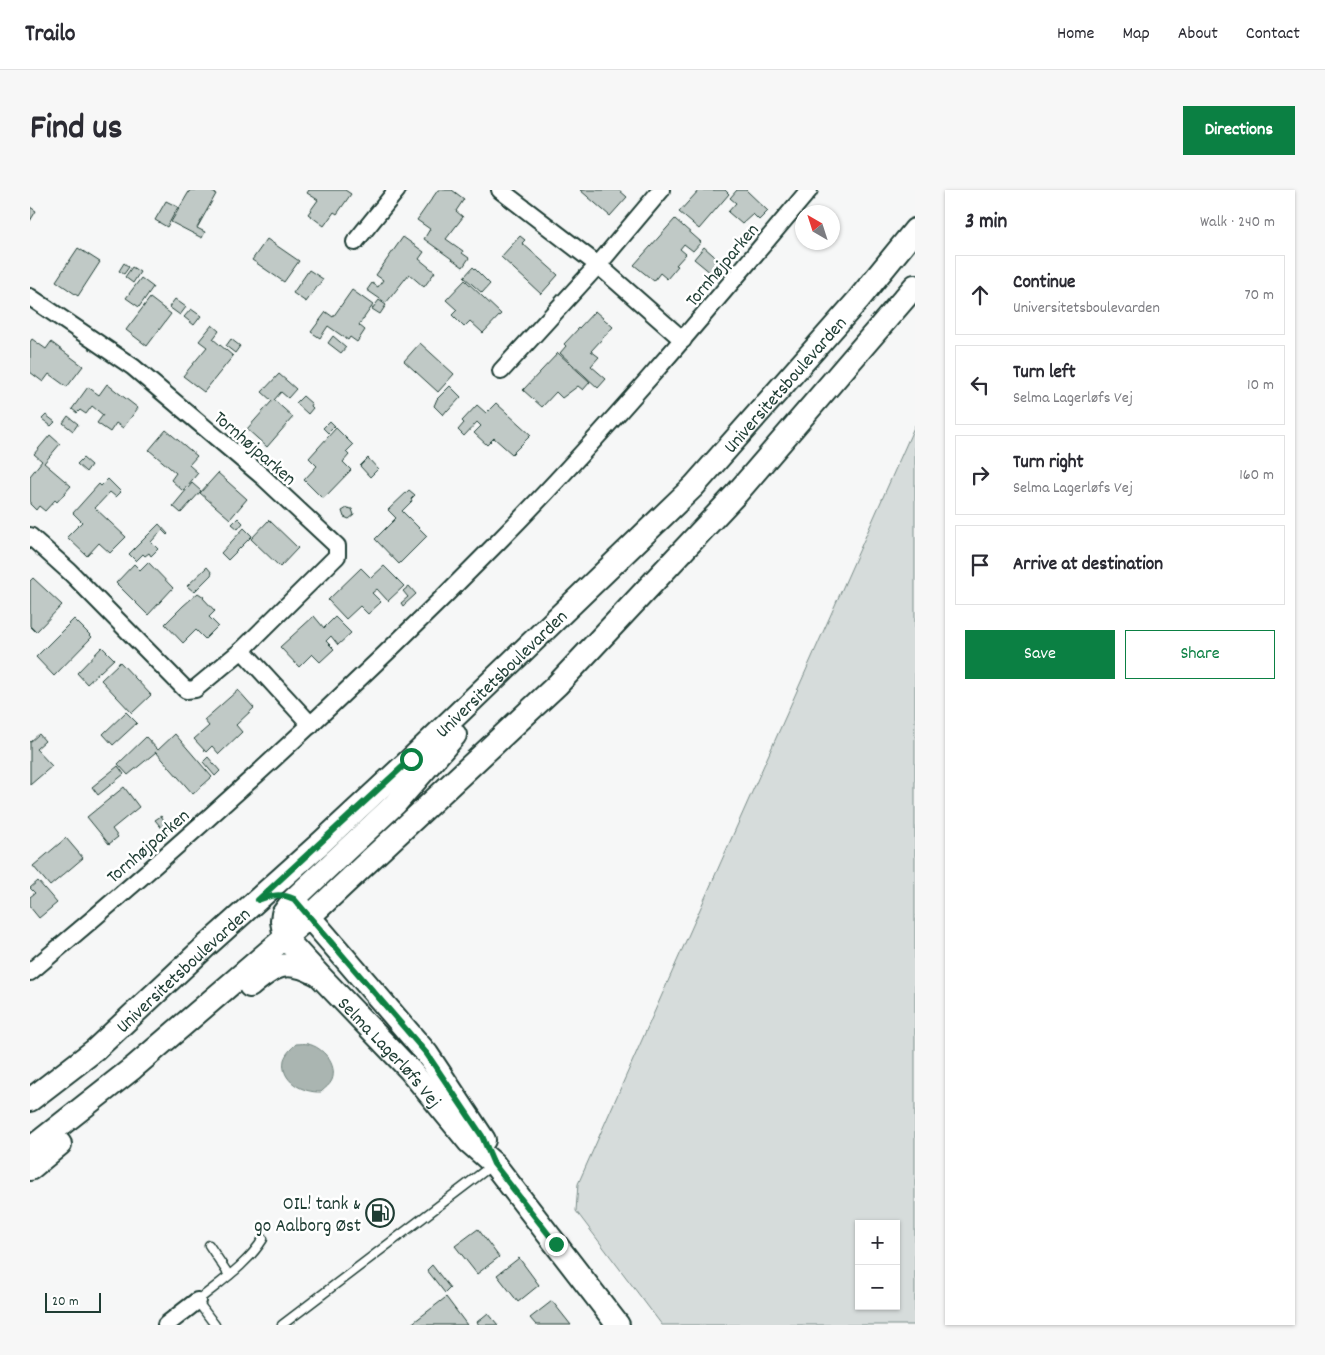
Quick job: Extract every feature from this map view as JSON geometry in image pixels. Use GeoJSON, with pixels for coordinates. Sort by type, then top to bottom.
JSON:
{"type":"FeatureCollection","features":[{"type":"Feature","properties":{"kind":"main road","name":"Universitetsboulevarden"},"geometry":{"type":"LineString","coordinates":[[30,1100],[95,1050],[357,810],[694,486],[858,300],[915,230]]}},
{"type":"Feature","properties":{"kind":"main road","name":"Universitetsboulevarden"},"geometry":{"type":"LineString","coordinates":[[30,1149],[133,1068],[309,917],[557,685],[737,493],[915,286]]}},
{"type":"Feature","properties":{"kind":"main road"},"geometry":{"type":"LineString","coordinates":[[285,938],[282,921],[283,914],[294,899],[395,804],[484,701],[500,674]]}},
{"type":"Feature","properties":{"kind":"main road"},"geometry":{"type":"LineString","coordinates":[[258,900],[269,895],[279,895],[294,899]]}},
{"type":"Feature","properties":{"kind":"main road","name":"Selma Lagerløfs Vej"},"geometry":{"type":"LineString","coordinates":[[294,899],[427,1054],[482,1136],[494,1164]]}},
{"type":"Feature","properties":{"kind":"main road","name":"Selma Lagerløfs Vej"},"geometry":{"type":"LineString","coordinates":[[285,938],[410,1070],[469,1142],[494,1164],[618,1325]]}},
{"type":"Feature","properties":{"kind":"main road"},"geometry":{"type":"LineString","coordinates":[[30,1169],[172,1054],[267,972],[280,966],[288,965],[296,966],[319,975]]}},
{"type":"Feature","properties":{"kind":"street"},"geometry":{"type":"LineString","coordinates":[[355,242],[397,190]]}},
{"type":"Feature","properties":{"kind":"street"},"geometry":{"type":"LineString","coordinates":[[500,190],[598,265],[683,340]]}},
{"type":"Feature","properties":{"kind":"street"},"geometry":{"type":"LineString","coordinates":[[501,372],[598,265],[661,190]]}},
{"type":"Feature","properties":{"kind":"street","name":"Tornhøjparken"},"geometry":{"type":"LineString","coordinates":[[30,972],[218,810],[311,725],[501,539],[594,440],[683,340],[809,190]]}},
{"type":"Feature","properties":{"kind":"street","name":"Tornhøjparken"},"geometry":{"type":"LineString","coordinates":[[30,297],[132,367],[262,476],[337,546],[337,556],[242,650],[196,689],[186,690],[70,572],[30,536]]}},
{"type":"Feature","properties":{"kind":"street"},"geometry":{"type":"LineString","coordinates":[[242,650],[311,725]]}},
{"type":"Feature","properties":{"kind":"street"},"geometry":{"type":"LineString","coordinates":[[166,1325],[196,1301]]}},
{"type":"Feature","properties":{"kind":"lane"},"geometry":{"type":"LineString","coordinates":[[282,1325],[494,1164]]}},
{"type":"Feature","properties":{"kind":"lane"},"geometry":{"type":"LineString","coordinates":[[215,1325],[196,1301],[256,1250],[263,1239]]}},
{"type":"Feature","properties":{"kind":"lane"},"geometry":{"type":"LineString","coordinates":[[209,1245],[229,1274]]}},
{"type":"Feature","properties":{"kind":"shaded area"},"geometry":{"type":"Polygon","coordinates":[[[915,425],[915,1325],[662,1325],[576,1211],[578,1184],[915,425]]]}},
{"type":"Feature","properties":{"kind":"shaded area"},"geometry":{"type":"Polygon","coordinates":[[[296,1044],[314,1046],[324,1053],[331,1063],[333,1068],[332,1080],[321,1092],[300,1088],[289,1080],[284,1067],[284,1060],[296,1044]]]}},
{"type":"Feature","properties":{"kind":"building"},"geometry":{"type":"Polygon","coordinates":[[[190,190],[209,190],[216,194],[197,228],[205,232],[202,238],[171,222],[190,190]]]}},
{"type":"Feature","properties":{"kind":"building"},"geometry":{"type":"Polygon","coordinates":[[[309,190],[345,190],[351,194],[337,214],[334,212],[324,226],[308,214],[318,200],[307,193],[309,190]]]}},
{"type":"Feature","properties":{"kind":"building"},"geometry":{"type":"Polygon","coordinates":[[[438,190],[452,190],[464,199],[456,211],[463,217],[446,239],[463,251],[462,253],[469,258],[463,267],[424,239],[430,229],[417,220],[438,190]]]}},
{"type":"Feature","properties":{"kind":"building"},"geometry":{"type":"Polygon","coordinates":[[[580,190],[619,190],[627,197],[610,216],[580,190]]]}},
{"type":"Feature","properties":{"kind":"building"},"geometry":{"type":"Polygon","coordinates":[[[699,190],[725,190],[729,194],[699,229],[679,212],[699,190]]]}},
{"type":"Feature","properties":{"kind":"building"},"geometry":{"type":"Polygon","coordinates":[[[737,190],[746,190],[768,211],[759,220],[753,214],[742,224],[728,212],[736,203],[730,198],[737,190]]]}},
{"type":"Feature","properties":{"kind":"building"},"geometry":{"type":"Polygon","coordinates":[[[166,201],[178,207],[167,227],[155,220],[166,201]]]}},
{"type":"Feature","properties":{"kind":"building"},"geometry":{"type":"Polygon","coordinates":[[[30,207],[36,211],[30,221],[30,207]]]}},
{"type":"Feature","properties":{"kind":"building"},"geometry":{"type":"Polygon","coordinates":[[[675,219],[701,242],[693,251],[684,244],[680,249],[686,254],[676,265],[678,266],[667,279],[660,273],[654,281],[634,265],[675,219]]]}},
{"type":"Feature","properties":{"kind":"building"},"geometry":{"type":"Polygon","coordinates":[[[520,236],[525,240],[522,243],[558,275],[541,294],[501,257],[520,236]]]}},
{"type":"Feature","properties":{"kind":"building"},"geometry":{"type":"Polygon","coordinates":[[[403,237],[424,252],[419,259],[435,272],[424,287],[409,274],[386,303],[367,290],[372,283],[378,287],[383,280],[376,275],[403,237]]]}},
{"type":"Feature","properties":{"kind":"building"},"geometry":{"type":"Polygon","coordinates":[[[267,239],[299,261],[284,282],[252,260],[267,239]]]}},
{"type":"Feature","properties":{"kind":"building"},"geometry":{"type":"Polygon","coordinates":[[[704,247],[721,262],[711,273],[694,259],[704,247]]]}},
{"type":"Feature","properties":{"kind":"building"},"geometry":{"type":"Polygon","coordinates":[[[78,248],[100,262],[78,296],[56,281],[78,248]]]}},
{"type":"Feature","properties":{"kind":"building"},"geometry":{"type":"Polygon","coordinates":[[[124,263],[129,267],[124,274],[119,271],[124,263]]]}},
{"type":"Feature","properties":{"kind":"building"},"geometry":{"type":"Polygon","coordinates":[[[132,267],[140,272],[133,283],[125,277],[132,267]]]}},
{"type":"Feature","properties":{"kind":"building"},"geometry":{"type":"Polygon","coordinates":[[[473,267],[490,284],[482,293],[464,277],[473,267]]]}},
{"type":"Feature","properties":{"kind":"building"},"geometry":{"type":"Polygon","coordinates":[[[309,270],[323,279],[306,302],[293,293],[309,270]]]}},
{"type":"Feature","properties":{"kind":"building"},"geometry":{"type":"Polygon","coordinates":[[[141,278],[153,287],[139,307],[126,298],[141,278]]]}},
{"type":"Feature","properties":{"kind":"building"},"geometry":{"type":"Polygon","coordinates":[[[465,280],[501,314],[483,333],[470,321],[464,327],[452,315],[457,310],[446,300],[465,280]]]}},
{"type":"Feature","properties":{"kind":"building"},"geometry":{"type":"Polygon","coordinates":[[[352,290],[373,305],[359,325],[365,330],[357,342],[350,337],[348,340],[328,326],[320,338],[311,332],[326,312],[333,317],[352,290]]]}},
{"type":"Feature","properties":{"kind":"building"},"geometry":{"type":"Polygon","coordinates":[[[150,298],[171,314],[147,346],[126,330],[150,298]]]}},
{"type":"Feature","properties":{"kind":"building"},"geometry":{"type":"Polygon","coordinates":[[[175,299],[186,307],[180,315],[169,307],[175,299]]]}},
{"type":"Feature","properties":{"kind":"building"},"geometry":{"type":"Polygon","coordinates":[[[379,300],[386,305],[380,314],[372,309],[379,300]]]}},
{"type":"Feature","properties":{"kind":"building"},"geometry":{"type":"Polygon","coordinates":[[[191,309],[201,316],[194,325],[184,317],[191,309]]]}},
{"type":"Feature","properties":{"kind":"building"},"geometry":{"type":"Polygon","coordinates":[[[595,311],[613,327],[591,351],[599,357],[591,366],[606,379],[598,388],[560,353],[566,346],[564,344],[595,311]]]}},
{"type":"Feature","properties":{"kind":"building"},"geometry":{"type":"Polygon","coordinates":[[[212,325],[219,331],[213,339],[233,356],[204,392],[183,376],[207,347],[199,341],[212,325]]]}},
{"type":"Feature","properties":{"kind":"building"},"geometry":{"type":"Polygon","coordinates":[[[333,336],[346,347],[341,353],[328,343],[333,336]]]}},
{"type":"Feature","properties":{"kind":"building"},"geometry":{"type":"Polygon","coordinates":[[[32,339],[46,349],[51,342],[83,366],[67,387],[49,374],[43,382],[30,372],[30,342],[32,339]]]}},
{"type":"Feature","properties":{"kind":"building"},"geometry":{"type":"Polygon","coordinates":[[[231,339],[240,346],[235,353],[226,346],[231,339]]]}},
{"type":"Feature","properties":{"kind":"building"},"geometry":{"type":"Polygon","coordinates":[[[420,343],[454,374],[438,392],[404,361],[420,343]]]}},
{"type":"Feature","properties":{"kind":"building"},"geometry":{"type":"Polygon","coordinates":[[[558,353],[590,382],[583,390],[578,386],[562,398],[556,392],[542,407],[523,390],[558,353]]]}},
{"type":"Feature","properties":{"kind":"building"},"geometry":{"type":"Polygon","coordinates":[[[279,374],[296,389],[288,398],[281,392],[274,400],[293,417],[267,447],[247,429],[272,401],[262,392],[279,374]]]}},
{"type":"Feature","properties":{"kind":"building"},"geometry":{"type":"Polygon","coordinates":[[[107,384],[138,408],[123,428],[116,423],[110,432],[97,423],[103,415],[92,406],[86,414],[80,410],[77,413],[72,409],[88,387],[99,395],[107,384]]]}},
{"type":"Feature","properties":{"kind":"building"},"geometry":{"type":"Polygon","coordinates":[[[450,386],[461,397],[443,415],[434,406],[437,399],[450,386]]]}},
{"type":"Feature","properties":{"kind":"building"},"geometry":{"type":"Polygon","coordinates":[[[303,396],[312,404],[313,408],[308,414],[296,403],[303,396]]]}},
{"type":"Feature","properties":{"kind":"building"},"geometry":{"type":"Polygon","coordinates":[[[496,403],[531,435],[512,454],[494,438],[487,445],[474,433],[481,426],[477,422],[464,436],[458,430],[464,423],[462,421],[477,405],[486,413],[496,403]]]}},
{"type":"Feature","properties":{"kind":"building"},"geometry":{"type":"Polygon","coordinates":[[[46,415],[55,422],[51,426],[42,419],[46,415]]]}},
{"type":"Feature","properties":{"kind":"building"},"geometry":{"type":"Polygon","coordinates":[[[68,416],[78,424],[73,431],[63,423],[68,416]]]}},
{"type":"Feature","properties":{"kind":"building"},"geometry":{"type":"Polygon","coordinates":[[[330,421],[335,426],[328,433],[323,428],[330,421]]]}},
{"type":"Feature","properties":{"kind":"building"},"geometry":{"type":"Polygon","coordinates":[[[336,428],[353,445],[346,452],[349,455],[343,462],[351,470],[323,499],[304,480],[317,466],[309,458],[336,428]]]}},
{"type":"Feature","properties":{"kind":"building"},"geometry":{"type":"Polygon","coordinates":[[[166,430],[197,456],[189,465],[198,473],[183,491],[171,480],[176,473],[149,450],[166,430]]]}},
{"type":"Feature","properties":{"kind":"building"},"geometry":{"type":"Polygon","coordinates":[[[50,435],[60,444],[44,463],[71,486],[57,502],[55,500],[45,511],[39,506],[36,510],[30,504],[30,476],[42,461],[34,454],[50,435]]]}},
{"type":"Feature","properties":{"kind":"building"},"geometry":{"type":"Polygon","coordinates":[[[83,458],[91,465],[86,472],[77,464],[83,458]]]}},
{"type":"Feature","properties":{"kind":"building"},"geometry":{"type":"Polygon","coordinates":[[[368,458],[378,469],[370,477],[360,466],[368,458]]]}},
{"type":"Feature","properties":{"kind":"building"},"geometry":{"type":"Polygon","coordinates":[[[218,473],[247,499],[230,519],[200,493],[218,473]]]}},
{"type":"Feature","properties":{"kind":"building"},"geometry":{"type":"Polygon","coordinates":[[[108,479],[121,492],[116,497],[110,492],[95,508],[126,537],[110,553],[99,543],[87,556],[67,537],[82,522],[73,513],[99,484],[101,486],[108,479]]]}},
{"type":"Feature","properties":{"kind":"building"},"geometry":{"type":"Polygon","coordinates":[[[192,483],[201,491],[181,513],[173,506],[192,483]]]}},
{"type":"Feature","properties":{"kind":"building"},"geometry":{"type":"Polygon","coordinates":[[[409,490],[415,495],[402,511],[427,536],[399,564],[375,539],[396,518],[388,510],[409,490]]]}},
{"type":"Feature","properties":{"kind":"building"},"geometry":{"type":"Polygon","coordinates":[[[347,508],[352,509],[354,515],[349,519],[344,517],[342,511],[347,508]]]}},
{"type":"Feature","properties":{"kind":"building"},"geometry":{"type":"Polygon","coordinates":[[[238,518],[243,523],[238,529],[232,524],[238,518]]]}},
{"type":"Feature","properties":{"kind":"building"},"geometry":{"type":"Polygon","coordinates":[[[269,520],[298,548],[280,567],[251,539],[269,520]]]}},
{"type":"Feature","properties":{"kind":"building"},"geometry":{"type":"Polygon","coordinates":[[[159,524],[168,534],[162,530],[151,542],[158,549],[151,556],[149,553],[145,556],[143,554],[136,561],[129,554],[159,524]]]}},
{"type":"Feature","properties":{"kind":"building"},"geometry":{"type":"Polygon","coordinates":[[[244,528],[252,536],[228,560],[221,553],[244,528]]]}},
{"type":"Feature","properties":{"kind":"building"},"geometry":{"type":"Polygon","coordinates":[[[148,562],[173,588],[148,615],[116,583],[134,564],[140,570],[148,562]]]}},
{"type":"Feature","properties":{"kind":"building"},"geometry":{"type":"Polygon","coordinates":[[[384,566],[404,586],[388,601],[377,589],[372,593],[381,602],[368,614],[360,606],[346,619],[328,600],[361,568],[371,578],[384,566]]]}},
{"type":"Feature","properties":{"kind":"building"},"geometry":{"type":"Polygon","coordinates":[[[207,567],[212,573],[211,575],[194,592],[187,586],[207,567]]]}},
{"type":"Feature","properties":{"kind":"building"},"geometry":{"type":"Polygon","coordinates":[[[33,578],[62,605],[36,632],[30,626],[30,581],[33,578]]]}},
{"type":"Feature","properties":{"kind":"building"},"geometry":{"type":"Polygon","coordinates":[[[409,586],[416,594],[403,606],[401,603],[408,597],[403,591],[409,586]]]}},
{"type":"Feature","properties":{"kind":"building"},"geometry":{"type":"Polygon","coordinates":[[[198,593],[204,597],[215,611],[209,617],[218,626],[205,639],[196,630],[183,643],[165,624],[198,593]]]}},
{"type":"Feature","properties":{"kind":"building"},"geometry":{"type":"Polygon","coordinates":[[[314,616],[324,628],[335,617],[351,633],[338,645],[331,636],[326,641],[334,649],[320,662],[312,654],[299,667],[280,647],[314,616]]]}},
{"type":"Feature","properties":{"kind":"building"},"geometry":{"type":"Polygon","coordinates":[[[74,619],[92,637],[54,676],[36,657],[74,619]]]}},
{"type":"Feature","properties":{"kind":"building"},"geometry":{"type":"Polygon","coordinates":[[[102,647],[114,659],[87,684],[77,673],[102,647]]]}},
{"type":"Feature","properties":{"kind":"building"},"geometry":{"type":"Polygon","coordinates":[[[120,662],[151,695],[132,713],[101,680],[120,662]]]}},
{"type":"Feature","properties":{"kind":"building"},"geometry":{"type":"Polygon","coordinates":[[[238,690],[254,708],[236,725],[242,732],[219,754],[212,746],[206,752],[194,739],[209,726],[204,720],[238,690]]]}},
{"type":"Feature","properties":{"kind":"building"},"geometry":{"type":"Polygon","coordinates":[[[126,712],[137,723],[113,745],[103,734],[126,712]]]}},
{"type":"Feature","properties":{"kind":"building"},"geometry":{"type":"Polygon","coordinates":[[[39,734],[45,741],[36,749],[52,766],[30,785],[30,742],[39,734]]]}},
{"type":"Feature","properties":{"kind":"building"},"geometry":{"type":"Polygon","coordinates":[[[175,734],[212,777],[193,794],[156,752],[128,775],[118,764],[146,737],[158,750],[175,734]]]}},
{"type":"Feature","properties":{"kind":"building"},"geometry":{"type":"Polygon","coordinates":[[[208,757],[220,771],[215,776],[203,762],[208,757]]]}},
{"type":"Feature","properties":{"kind":"building"},"geometry":{"type":"Polygon","coordinates":[[[118,766],[124,774],[98,795],[92,787],[118,766]]]}},
{"type":"Feature","properties":{"kind":"building"},"geometry":{"type":"Polygon","coordinates":[[[124,787],[139,807],[112,829],[118,837],[109,844],[87,817],[124,787]]]}},
{"type":"Feature","properties":{"kind":"building"},"geometry":{"type":"Polygon","coordinates":[[[161,816],[170,828],[165,832],[155,820],[161,816]]]}},
{"type":"Feature","properties":{"kind":"building"},"geometry":{"type":"Polygon","coordinates":[[[66,838],[83,858],[50,886],[33,866],[66,838]]]}},
{"type":"Feature","properties":{"kind":"building"},"geometry":{"type":"Polygon","coordinates":[[[38,881],[57,903],[39,918],[30,907],[30,897],[35,893],[30,888],[38,881]]]}},
{"type":"Feature","properties":{"kind":"building"},"geometry":{"type":"Polygon","coordinates":[[[478,1229],[499,1257],[477,1274],[455,1246],[478,1229]]]}},
{"type":"Feature","properties":{"kind":"building"},"geometry":{"type":"Polygon","coordinates":[[[519,1258],[539,1285],[518,1302],[497,1275],[519,1258]]]}},
{"type":"Feature","properties":{"kind":"building"},"geometry":{"type":"Polygon","coordinates":[[[432,1265],[450,1288],[445,1293],[427,1270],[432,1265]]]}},
{"type":"Feature","properties":{"kind":"building"},"geometry":{"type":"Polygon","coordinates":[[[445,1298],[467,1325],[410,1325],[445,1298]]]}},
{"type":"Feature","properties":{"kind":"building"},"geometry":{"type":"Polygon","coordinates":[[[552,1301],[571,1325],[536,1325],[530,1318],[552,1301]]]}},
{"type":"Feature","properties":{"kind":"building"},"geometry":{"type":"Polygon","coordinates":[[[488,1313],[498,1325],[479,1325],[477,1322],[488,1313]]]}},
{"type":"Feature","properties":{"kind":"place","name":"OIL! tank & go Aalborg Øst"},"geometry":{"type":"Point","coordinates":[380,1213]}},
{"type":"Feature","properties":{"kind":"route"},"geometry":{"type":"LineString","coordinates":[[411,759],[258,900],[269,895],[287,896],[294,899],[427,1054],[482,1136],[494,1164],[556,1244]]}}]}
